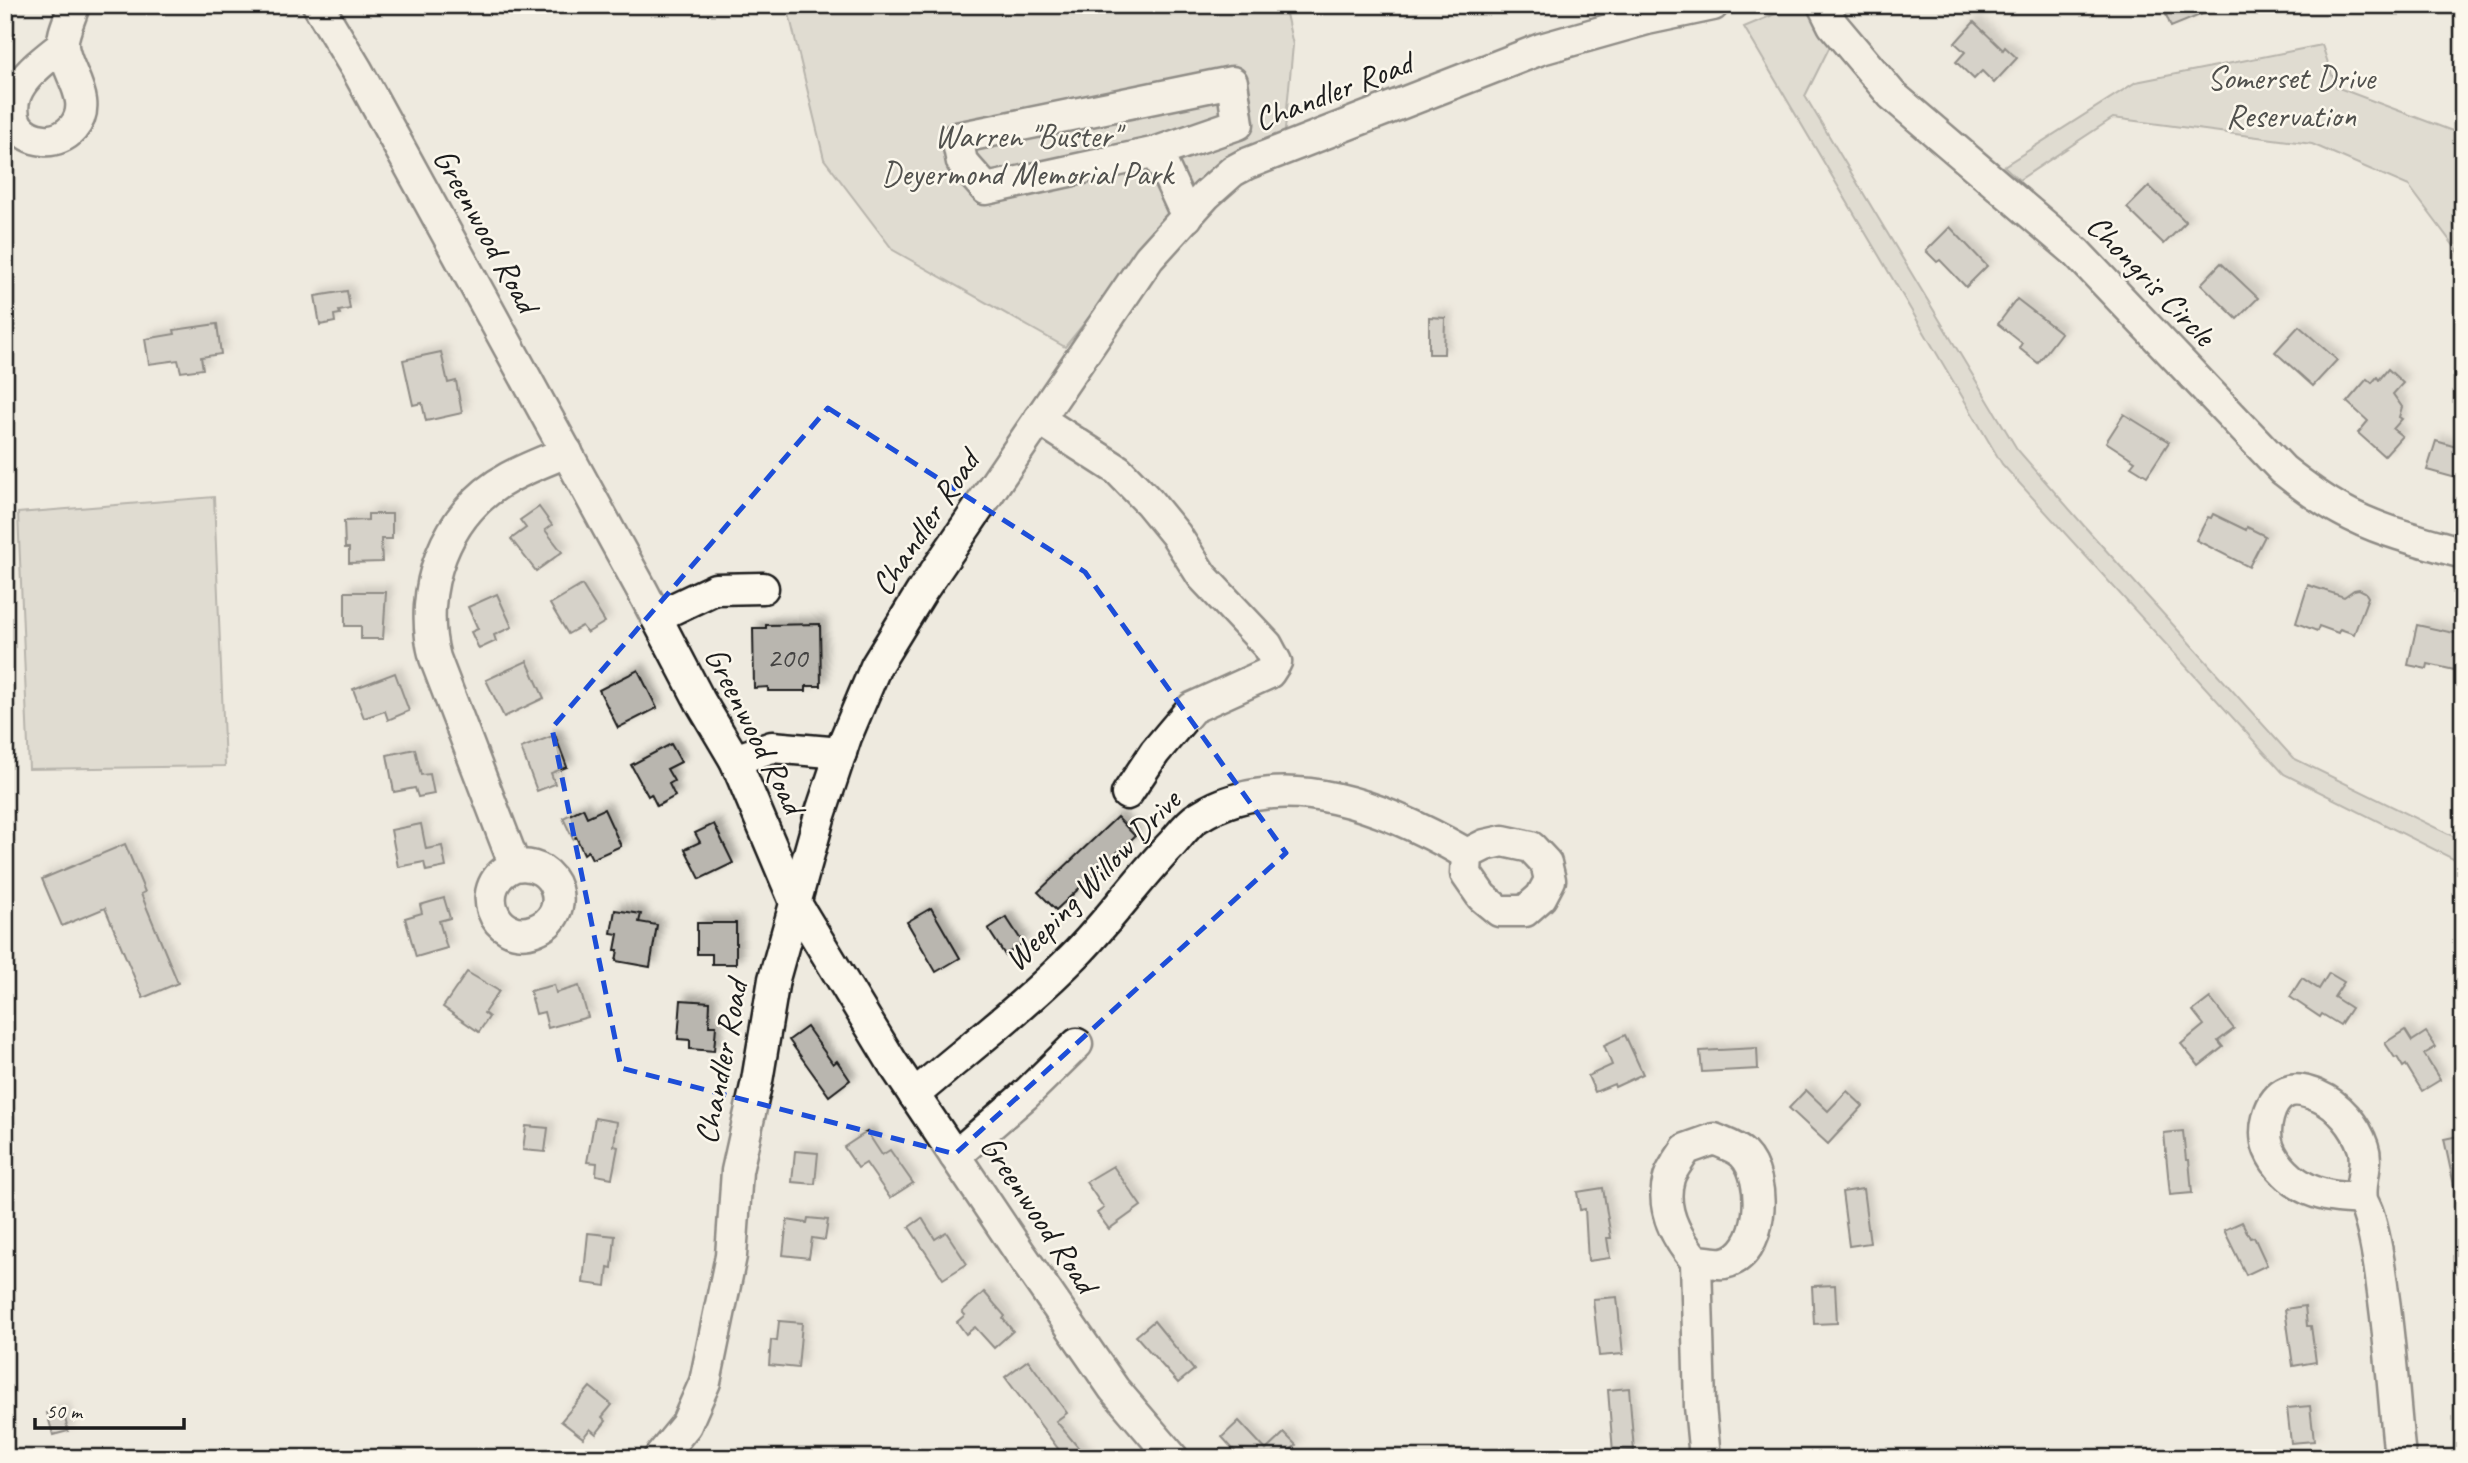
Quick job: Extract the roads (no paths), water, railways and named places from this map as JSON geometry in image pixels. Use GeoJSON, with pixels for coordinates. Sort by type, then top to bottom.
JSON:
{"type":"FeatureCollection","features":[{"type":"Feature","properties":{"kind":"street"},"geometry":{"type":"LineString","coordinates":[[62,45],[74,5]]}},
{"type":"Feature","properties":{"kind":"street","name":"Greenwood Road"},"geometry":{"type":"LineString","coordinates":[[318,5],[364,83],[700,701],[735,760],[795,902],[914,1096],[1114,1389],[1173,1458]]}},
{"type":"Feature","properties":{"kind":"street","name":"Chandler Road"},"geometry":{"type":"LineString","coordinates":[[659,1458],[686,1425],[708,1371],[731,1256],[737,1171],[757,1081],[774,979],[819,818],[841,753],[876,666],[922,591],[1149,258],[1206,195],[1233,171],[1285,148],[1541,49],[1647,19],[1713,5]]}},
{"type":"Feature","properties":{"kind":"street","name":"Chongris Circle"},"geometry":{"type":"LineString","coordinates":[[1823,5],[1833,25],[1892,94],[2077,253],[2283,470],[2312,493],[2343,512],[2463,553]]}},
{"type":"Feature","properties":{"kind":"street"},"geometry":{"type":"LineString","coordinates":[[1232,82],[1238,124],[1157,152],[986,189],[962,162],[957,138],[1232,82]]}},
{"type":"Feature","properties":{"kind":"street"},"geometry":{"type":"LineString","coordinates":[[1157,152],[1187,217]]}},
{"type":"Feature","properties":{"kind":"street"},"geometry":{"type":"LineString","coordinates":[[1039,419],[1118,470],[1149,502],[1202,576],[1266,645],[1276,662],[1269,673],[1192,708],[1155,752],[1128,794]]}},
{"type":"Feature","properties":{"kind":"street"},"geometry":{"type":"LineString","coordinates":[[515,866],[435,657],[429,628],[430,599],[442,553],[470,509],[488,491],[507,478],[566,452]]}},
{"type":"Feature","properties":{"kind":"street"},"geometry":{"type":"LineString","coordinates":[[656,617],[715,589],[763,588]]}},
{"type":"Feature","properties":{"kind":"street"},"geometry":{"type":"LineString","coordinates":[[735,760],[772,747],[841,753]]}},
{"type":"Feature","properties":{"kind":"street","name":"Weeping Willow Drive"},"geometry":{"type":"LineString","coordinates":[[914,1096],[1024,1002],[1078,951],[1196,818],[1244,796],[1284,791],[1325,796],[1386,814],[1433,834],[1467,854]]}},
{"type":"Feature","properties":{"kind":"street"},"geometry":{"type":"LineString","coordinates":[[955,1156],[1025,1095],[1077,1044]]}},
{"type":"Feature","properties":{"kind":"street"},"geometry":{"type":"LineString","coordinates":[[2362,1199],[2369,1215],[2383,1292],[2400,1458]]}},
{"type":"Feature","properties":{"kind":"street"},"geometry":{"type":"LineString","coordinates":[[1696,1261],[1704,1458]]}},
{"type":"Feature","properties":{"kind":"park label","name":"Somerset Drive Reservation"},"geometry":{"type":"Point","coordinates":[2291,97]}},
{"type":"Feature","properties":{"kind":"park label","name":"Warren \"Buster\" Deyermond Memorial Park"},"geometry":{"type":"Point","coordinates":[1027,155]}}]}
